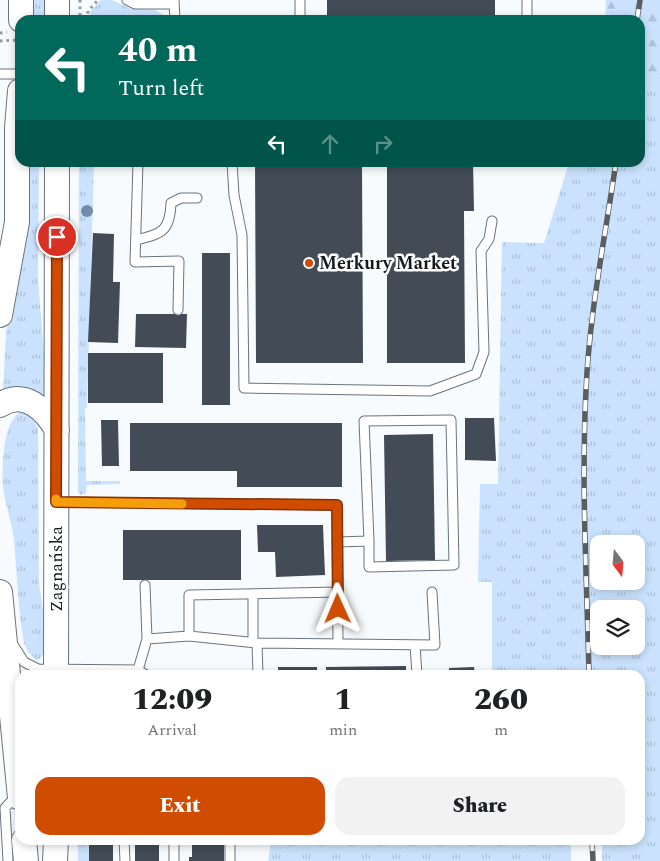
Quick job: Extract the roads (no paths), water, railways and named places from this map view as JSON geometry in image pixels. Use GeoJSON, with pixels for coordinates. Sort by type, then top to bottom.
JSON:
{"type":"FeatureCollection","features":[{"type":"Feature","properties":{"kind":"main road"},"geometry":{"type":"LineString","coordinates":[[8,29],[21,0]]}},
{"type":"Feature","properties":{"kind":"main road"},"geometry":{"type":"LineString","coordinates":[[57,0],[57,15]]}},
{"type":"Feature","properties":{"kind":"main road"},"geometry":{"type":"LineString","coordinates":[[0,315],[17,222],[16,167]]}},
{"type":"Feature","properties":{"kind":"main road","name":"Zagnańska"},"geometry":{"type":"LineString","coordinates":[[56,670],[57,167]]}},
{"type":"Feature","properties":{"kind":"main road"},"geometry":{"type":"LineString","coordinates":[[0,405],[14,399],[29,401],[44,411],[56,430]]}},
{"type":"Feature","properties":{"kind":"main road"},"geometry":{"type":"LineString","coordinates":[[0,592],[15,741]]}},
{"type":"Feature","properties":{"kind":"main road"},"geometry":{"type":"LineString","coordinates":[[24,845],[26,861]]}},
{"type":"Feature","properties":{"kind":"main road"},"geometry":{"type":"LineString","coordinates":[[56,845],[56,861]]}},
{"type":"Feature","properties":{"kind":"lane"},"geometry":{"type":"LineString","coordinates":[[127,0],[135,4],[174,2],[175,15]]}},
{"type":"Feature","properties":{"kind":"lane"},"geometry":{"type":"LineString","coordinates":[[300,0],[300,15]]}},
{"type":"Feature","properties":{"kind":"lane"},"geometry":{"type":"LineString","coordinates":[[527,0],[527,15]]}},
{"type":"Feature","properties":{"kind":"lane"},"geometry":{"type":"LineString","coordinates":[[0,74],[15,74]]}},
{"type":"Feature","properties":{"kind":"lane"},"geometry":{"type":"LineString","coordinates":[[138,167],[135,262],[179,261],[178,310]]}},
{"type":"Feature","properties":{"kind":"lane"},"geometry":{"type":"LineString","coordinates":[[232,167],[234,195],[242,236],[244,388],[430,391],[476,374],[484,352],[481,251],[488,239],[492,221]]}},
{"type":"Feature","properties":{"kind":"lane"},"geometry":{"type":"LineString","coordinates":[[136,240],[156,236],[164,230],[170,218],[171,203],[181,198],[197,198]]}},
{"type":"Feature","properties":{"kind":"lane"},"geometry":{"type":"LineString","coordinates":[[451,420],[454,566],[369,567],[369,541],[364,421],[451,420]]}},
{"type":"Feature","properties":{"kind":"lane"},"geometry":{"type":"LineString","coordinates":[[56,502],[337,505],[338,643]]}},
{"type":"Feature","properties":{"kind":"lane"},"geometry":{"type":"LineString","coordinates":[[337,542],[369,541]]}},
{"type":"Feature","properties":{"kind":"lane"},"geometry":{"type":"LineString","coordinates":[[142,670],[147,639],[145,585]]}},
{"type":"Feature","properties":{"kind":"lane"},"geometry":{"type":"LineString","coordinates":[[189,636],[189,595],[338,592]]}},
{"type":"Feature","properties":{"kind":"lane"},"geometry":{"type":"LineString","coordinates":[[147,639],[189,636],[255,642],[435,645],[432,592]]}},
{"type":"Feature","properties":{"kind":"lane"},"geometry":{"type":"LineString","coordinates":[[253,594],[258,670]]}},
{"type":"Feature","properties":{"kind":"lane"},"geometry":{"type":"LineString","coordinates":[[4,627],[24,662],[44,670]]}},
{"type":"Feature","properties":{"kind":"lane"},"geometry":{"type":"LineString","coordinates":[[415,644],[417,670]]}},
{"type":"Feature","properties":{"kind":"lane"},"geometry":{"type":"LineString","coordinates":[[8,861],[5,808],[15,798]]}},
{"type":"Feature","properties":{"kind":"lane"},"geometry":{"type":"LineString","coordinates":[[124,845],[125,861]]}},
{"type":"Feature","properties":{"kind":"lane"},"geometry":{"type":"LineString","coordinates":[[174,845],[174,861]]}},
{"type":"Feature","properties":{"kind":"lane"},"geometry":{"type":"LineString","coordinates":[[230,845],[230,861]]}},
{"type":"Feature","properties":{"kind":"railway"},"geometry":{"type":"LineString","coordinates":[[638,15],[640,0]]}},
{"type":"Feature","properties":{"kind":"railway"},"geometry":{"type":"LineString","coordinates":[[589,670],[584,498],[586,391],[590,334],[615,167]]}},
{"type":"Feature","properties":{"kind":"railway"},"geometry":{"type":"LineString","coordinates":[[592,845],[593,861]]}},
{"type":"Feature","properties":{"kind":"place","name":"Merkury Market"},"geometry":{"type":"Point","coordinates":[309,263]}}]}
